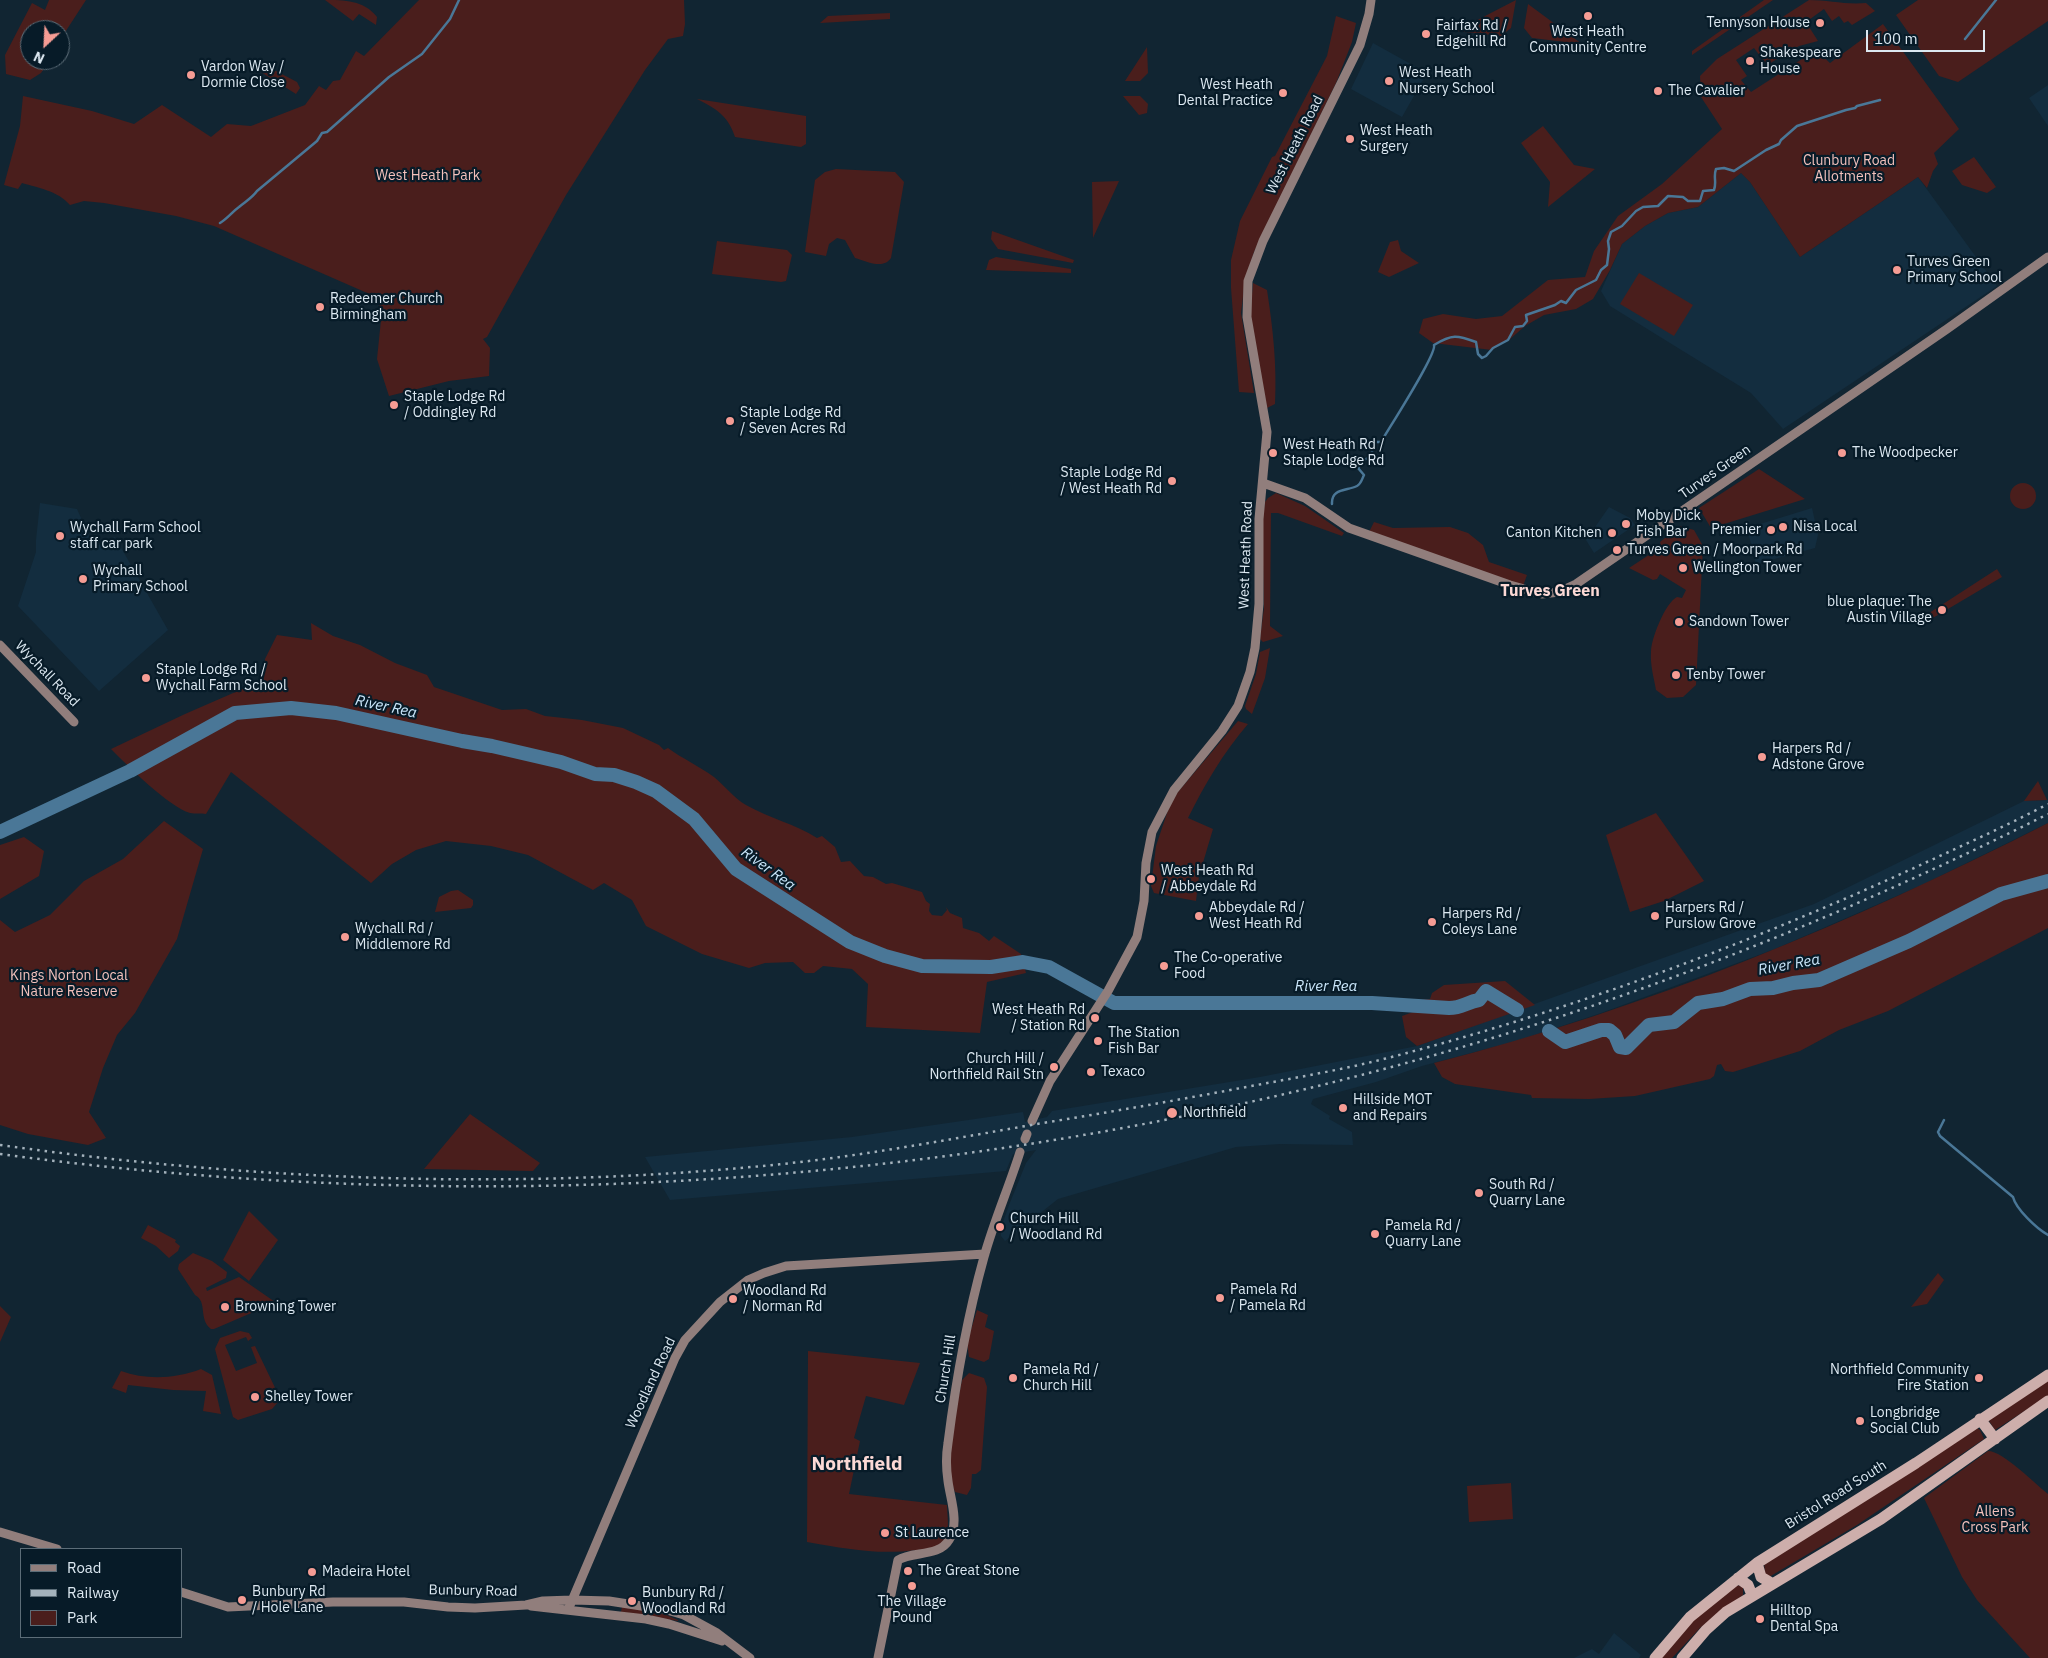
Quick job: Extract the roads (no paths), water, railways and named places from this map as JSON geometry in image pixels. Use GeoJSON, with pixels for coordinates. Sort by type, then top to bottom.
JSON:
{"type":"FeatureCollection","features":[{"type":"Feature","properties":{"kind":"highway","name":"Bristol Road South"},"geometry":{"type":"LineString","coordinates":[[1655,1658],[1690,1617],[1757,1563],[1916,1463],[2048,1375]]}},
{"type":"Feature","properties":{"kind":"highway"},"geometry":{"type":"LineString","coordinates":[[1682,1658],[1706,1630],[1752,1595],[1881,1519],[2048,1402]]}},
{"type":"Feature","properties":{"kind":"highway"},"geometry":{"type":"LineString","coordinates":[[1980,1419],[1995,1439]]}},
{"type":"Feature","properties":{"kind":"highway"},"geometry":{"type":"LineString","coordinates":[[1757,1563],[1761,1577],[1773,1584]]}},
{"type":"Feature","properties":{"kind":"highway"},"geometry":{"type":"LineString","coordinates":[[1738,1578],[1748,1584],[1752,1595]]}},
{"type":"Feature","properties":{"kind":"street","name":"West Heath Road"},"geometry":{"type":"LineString","coordinates":[[1032,1120],[1050,1081],[1101,1003],[1131,951],[1139,931],[1144,901],[1146,863],[1152,832],[1174,790],[1222,731],[1238,706],[1250,672],[1255,648],[1259,604],[1259,519],[1267,432],[1247,317],[1248,281],[1266,233],[1360,45],[1371,0]]}},
{"type":"Feature","properties":{"kind":"street","name":"Turves Green"},"geometry":{"type":"LineString","coordinates":[[1263,483],[1305,498],[1350,528],[1423,555],[1542,594],[1559,592],[1588,576],[1948,329],[2048,257]]}},
{"type":"Feature","properties":{"kind":"street","name":"Wychall Road"},"geometry":{"type":"LineString","coordinates":[[0,645],[74,722]]}},
{"type":"Feature","properties":{"kind":"street","name":"Church Hill"},"geometry":{"type":"LineString","coordinates":[[878,1658],[898,1560],[937,1550],[946,1545],[952,1533],[952,1500],[948,1482],[948,1444],[967,1321],[985,1254],[1020,1152]]}},
{"type":"Feature","properties":{"kind":"street","name":"Woodland Road"},"geometry":{"type":"LineString","coordinates":[[568,1610],[675,1358],[685,1340],[720,1302],[748,1280],[786,1266],[985,1254]]}},
{"type":"Feature","properties":{"kind":"street"},"geometry":{"type":"LineString","coordinates":[[0,1532],[54,1548]]}},
{"type":"Feature","properties":{"kind":"street","name":"Bunbury Road"},"geometry":{"type":"LineString","coordinates":[[182,1592],[228,1606],[333,1602],[404,1602],[457,1608],[526,1605],[669,1624],[731,1644]]}},
{"type":"Feature","properties":{"kind":"street","name":"Bunbury Road"},"geometry":{"type":"LineString","coordinates":[[526,1605],[543,1601],[609,1601],[667,1610],[700,1623],[750,1658]]}},
{"type":"Feature","properties":{"kind":"waterway"},"geometry":{"type":"LineString","coordinates":[[220,223],[317,141],[322,133],[327,132],[389,77],[422,54],[450,19],[459,0]]}},
{"type":"Feature","properties":{"kind":"waterway"},"geometry":{"type":"LineString","coordinates":[[1965,39],[1996,0]]}},
{"type":"Feature","properties":{"kind":"waterway"},"geometry":{"type":"LineString","coordinates":[[1332,504],[1334,495],[1360,483],[1364,475],[1358,468],[1364,460],[1372,456],[1372,442],[1381,442],[1421,376],[1434,345],[1450,337],[1464,338],[1476,342],[1478,354],[1482,358],[1486,356],[1493,348],[1508,340],[1515,327],[1523,326],[1527,321],[1526,315],[1561,301],[1566,303],[1576,290],[1596,280],[1601,270],[1607,265],[1608,241],[1611,232],[1622,226],[1636,211],[1643,207],[1658,206],[1668,196],[1683,197],[1688,201],[1700,201],[1703,191],[1714,190],[1716,169],[1724,168],[1734,171],[1766,150],[1779,144],[1797,126],[1880,100]]}},
{"type":"Feature","properties":{"kind":"waterway","name":"River Rea"},"geometry":{"type":"LineString","coordinates":[[0,832],[130,771],[235,713],[291,708],[336,713],[492,746],[561,762],[595,774],[614,775],[636,782],[656,791],[694,819],[736,869],[850,942],[885,956],[922,966],[991,967],[1023,962],[1049,967],[1114,1003],[1372,1003],[1449,1008],[1479,1000],[1486,991],[1517,1010]]}},
{"type":"Feature","properties":{"kind":"waterway","name":"River Rea"},"geometry":{"type":"LineString","coordinates":[[1549,1031],[1565,1042],[1601,1030],[1609,1030],[1615,1035],[1620,1047],[1626,1048],[1649,1025],[1674,1022],[1698,1003],[1723,999],[1750,989],[1773,988],[1819,980],[1909,941],[2001,894],[2048,881]]}},
{"type":"Feature","properties":{"kind":"waterway"},"geometry":{"type":"LineString","coordinates":[[1944,1120],[1938,1132],[1940,1136],[2013,1197],[2027,1218],[2048,1235]]}},
{"type":"Feature","properties":{"kind":"railway"},"geometry":{"type":"LineString","coordinates":[[0,1145],[194,1167],[292,1174],[488,1179],[684,1172],[782,1164],[913,1146],[1334,1070],[1376,1061],[1514,1022],[1650,976],[1783,925],[1914,868],[2048,804]]}},
{"type":"Feature","properties":{"kind":"railway"},"geometry":{"type":"LineString","coordinates":[[0,1154],[196,1175],[393,1185],[591,1185],[787,1173],[983,1151],[1177,1117],[1370,1073],[1559,1017],[1684,973],[1807,924],[1929,871],[2048,814]]}},
{"type":"Feature","properties":{"kind":"place","name":"West Heath Community Centre"},"geometry":{"type":"Point","coordinates":[1588,16]}},
{"type":"Feature","properties":{"kind":"place","name":"Tennyson House"},"geometry":{"type":"Point","coordinates":[1820,23]}},
{"type":"Feature","properties":{"kind":"place","name":"Fairfax Rd / Edgehill Rd"},"geometry":{"type":"Point","coordinates":[1426,34]}},
{"type":"Feature","properties":{"kind":"place","name":"Shakespeare House"},"geometry":{"type":"Point","coordinates":[1750,61]}},
{"type":"Feature","properties":{"kind":"place","name":"Vardon Way / Dormie Close"},"geometry":{"type":"Point","coordinates":[191,75]}},
{"type":"Feature","properties":{"kind":"place","name":"West Heath Nursery School"},"geometry":{"type":"Point","coordinates":[1389,81]}},
{"type":"Feature","properties":{"kind":"place","name":"The Cavalier"},"geometry":{"type":"Point","coordinates":[1658,91]}},
{"type":"Feature","properties":{"kind":"place","name":"West Heath Dental Practice"},"geometry":{"type":"Point","coordinates":[1283,93]}},
{"type":"Feature","properties":{"kind":"place","name":"West Heath Surgery"},"geometry":{"type":"Point","coordinates":[1350,139]}},
{"type":"Feature","properties":{"kind":"place","name":"Turves Green Primary School"},"geometry":{"type":"Point","coordinates":[1897,270]}},
{"type":"Feature","properties":{"kind":"place","name":"Redeemer Church Birmingham"},"geometry":{"type":"Point","coordinates":[320,307]}},
{"type":"Feature","properties":{"kind":"place","name":"Staple Lodge Rd / Oddingley Rd"},"geometry":{"type":"Point","coordinates":[394,405]}},
{"type":"Feature","properties":{"kind":"place","name":"Staple Lodge Rd / Seven Acres Rd"},"geometry":{"type":"Point","coordinates":[730,421]}},
{"type":"Feature","properties":{"kind":"place","name":"West Heath Rd / Staple Lodge Rd"},"geometry":{"type":"Point","coordinates":[1273,453]}},
{"type":"Feature","properties":{"kind":"place","name":"The Woodpecker"},"geometry":{"type":"Point","coordinates":[1842,453]}},
{"type":"Feature","properties":{"kind":"place","name":"Staple Lodge Rd / West Heath Rd"},"geometry":{"type":"Point","coordinates":[1172,481]}},
{"type":"Feature","properties":{"kind":"place","name":"Moby Dick Fish Bar"},"geometry":{"type":"Point","coordinates":[1626,524]}},
{"type":"Feature","properties":{"kind":"place","name":"Nisa Local"},"geometry":{"type":"Point","coordinates":[1783,527]}},
{"type":"Feature","properties":{"kind":"place","name":"Premier"},"geometry":{"type":"Point","coordinates":[1771,530]}},
{"type":"Feature","properties":{"kind":"place","name":"Canton Kitchen"},"geometry":{"type":"Point","coordinates":[1612,533]}},
{"type":"Feature","properties":{"kind":"place","name":"Wychall Farm School staff car park"},"geometry":{"type":"Point","coordinates":[60,536]}},
{"type":"Feature","properties":{"kind":"place","name":"Turves Green / Moorpark Rd"},"geometry":{"type":"Point","coordinates":[1617,550]}},
{"type":"Feature","properties":{"kind":"place","name":"Wellington Tower"},"geometry":{"type":"Point","coordinates":[1683,568]}},
{"type":"Feature","properties":{"kind":"place","name":"Wychall Primary School"},"geometry":{"type":"Point","coordinates":[83,579]}},
{"type":"Feature","properties":{"kind":"place","name":"blue plaque: The Austin Village"},"geometry":{"type":"Point","coordinates":[1942,610]}},
{"type":"Feature","properties":{"kind":"place","name":"Sandown Tower"},"geometry":{"type":"Point","coordinates":[1679,622]}},
{"type":"Feature","properties":{"kind":"place","name":"Tenby Tower"},"geometry":{"type":"Point","coordinates":[1676,675]}},
{"type":"Feature","properties":{"kind":"place","name":"Staple Lodge Rd / Wychall Farm School"},"geometry":{"type":"Point","coordinates":[146,678]}},
{"type":"Feature","properties":{"kind":"place","name":"Harpers Rd / Adstone Grove"},"geometry":{"type":"Point","coordinates":[1762,757]}},
{"type":"Feature","properties":{"kind":"place","name":"West Heath Rd / Abbeydale Rd"},"geometry":{"type":"Point","coordinates":[1151,879]}},
{"type":"Feature","properties":{"kind":"place","name":"Abbeydale Rd / West Heath Rd"},"geometry":{"type":"Point","coordinates":[1199,916]}},
{"type":"Feature","properties":{"kind":"place","name":"Harpers Rd / Purslow Grove"},"geometry":{"type":"Point","coordinates":[1655,916]}},
{"type":"Feature","properties":{"kind":"place","name":"Harpers Rd / Coleys Lane"},"geometry":{"type":"Point","coordinates":[1432,922]}},
{"type":"Feature","properties":{"kind":"place","name":"Wychall Rd / Middlemore Rd"},"geometry":{"type":"Point","coordinates":[345,937]}},
{"type":"Feature","properties":{"kind":"place","name":"The Co-operative Food"},"geometry":{"type":"Point","coordinates":[1164,966]}},
{"type":"Feature","properties":{"kind":"place","name":"West Heath Rd / Station Rd"},"geometry":{"type":"Point","coordinates":[1095,1018]}},
{"type":"Feature","properties":{"kind":"place","name":"The Station Fish Bar"},"geometry":{"type":"Point","coordinates":[1098,1041]}},
{"type":"Feature","properties":{"kind":"place","name":"Church Hill / Northfield Rail Stn"},"geometry":{"type":"Point","coordinates":[1054,1067]}},
{"type":"Feature","properties":{"kind":"place","name":"Texaco"},"geometry":{"type":"Point","coordinates":[1091,1072]}},
{"type":"Feature","properties":{"kind":"place","name":"Hillside MOT and Repairs"},"geometry":{"type":"Point","coordinates":[1343,1108]}},
{"type":"Feature","properties":{"kind":"place","name":"Northfield"},"geometry":{"type":"Point","coordinates":[1172,1113]}},
{"type":"Feature","properties":{"kind":"place","name":"South Rd / Quarry Lane"},"geometry":{"type":"Point","coordinates":[1479,1193]}},
{"type":"Feature","properties":{"kind":"place","name":"Church Hill / Woodland Rd"},"geometry":{"type":"Point","coordinates":[1000,1227]}},
{"type":"Feature","properties":{"kind":"place","name":"Pamela Rd / Quarry Lane"},"geometry":{"type":"Point","coordinates":[1375,1234]}},
{"type":"Feature","properties":{"kind":"place","name":"Pamela Rd / Pamela Rd"},"geometry":{"type":"Point","coordinates":[1220,1298]}},
{"type":"Feature","properties":{"kind":"place","name":"Woodland Rd / Norman Rd"},"geometry":{"type":"Point","coordinates":[733,1299]}},
{"type":"Feature","properties":{"kind":"place","name":"Browning Tower"},"geometry":{"type":"Point","coordinates":[225,1307]}},
{"type":"Feature","properties":{"kind":"place","name":"Pamela Rd / Church Hill"},"geometry":{"type":"Point","coordinates":[1013,1378]}},
{"type":"Feature","properties":{"kind":"place","name":"Northfield Community Fire Station"},"geometry":{"type":"Point","coordinates":[1979,1378]}},
{"type":"Feature","properties":{"kind":"place","name":"Shelley Tower"},"geometry":{"type":"Point","coordinates":[255,1397]}},
{"type":"Feature","properties":{"kind":"place","name":"Longbridge Social Club"},"geometry":{"type":"Point","coordinates":[1860,1421]}},
{"type":"Feature","properties":{"kind":"place","name":"St Laurence"},"geometry":{"type":"Point","coordinates":[885,1533]}},
{"type":"Feature","properties":{"kind":"place","name":"The Great Stone"},"geometry":{"type":"Point","coordinates":[908,1571]}},
{"type":"Feature","properties":{"kind":"place","name":"Madeira Hotel"},"geometry":{"type":"Point","coordinates":[312,1572]}},
{"type":"Feature","properties":{"kind":"place","name":"The Village Pound"},"geometry":{"type":"Point","coordinates":[912,1586]}},
{"type":"Feature","properties":{"kind":"place","name":"Bunbury Rd / Hole Lane"},"geometry":{"type":"Point","coordinates":[242,1600]}},
{"type":"Feature","properties":{"kind":"place","name":"Bunbury Rd / Woodland Rd"},"geometry":{"type":"Point","coordinates":[632,1601]}},
{"type":"Feature","properties":{"kind":"place","name":"Hilltop Dental Spa"},"geometry":{"type":"Point","coordinates":[1760,1619]}},
{"type":"Feature","properties":{"kind":"district","name":"Turves Green"},"geometry":{"type":"Point","coordinates":[1550,591]}},
{"type":"Feature","properties":{"kind":"district","name":"Northfield"},"geometry":{"type":"Point","coordinates":[857,1465]}},
{"type":"Feature","properties":{"kind":"park label","name":"Clunbury Road Allotments"},"geometry":{"type":"Point","coordinates":[1849,170]}},
{"type":"Feature","properties":{"kind":"park label","name":"West Heath Park"},"geometry":{"type":"Point","coordinates":[428,176]}},
{"type":"Feature","properties":{"kind":"park label","name":"Kings Norton Local Nature Reserve"},"geometry":{"type":"Point","coordinates":[69,984]}},
{"type":"Feature","properties":{"kind":"park label","name":"Allens Cross Park"},"geometry":{"type":"Point","coordinates":[1995,1520]}}]}
